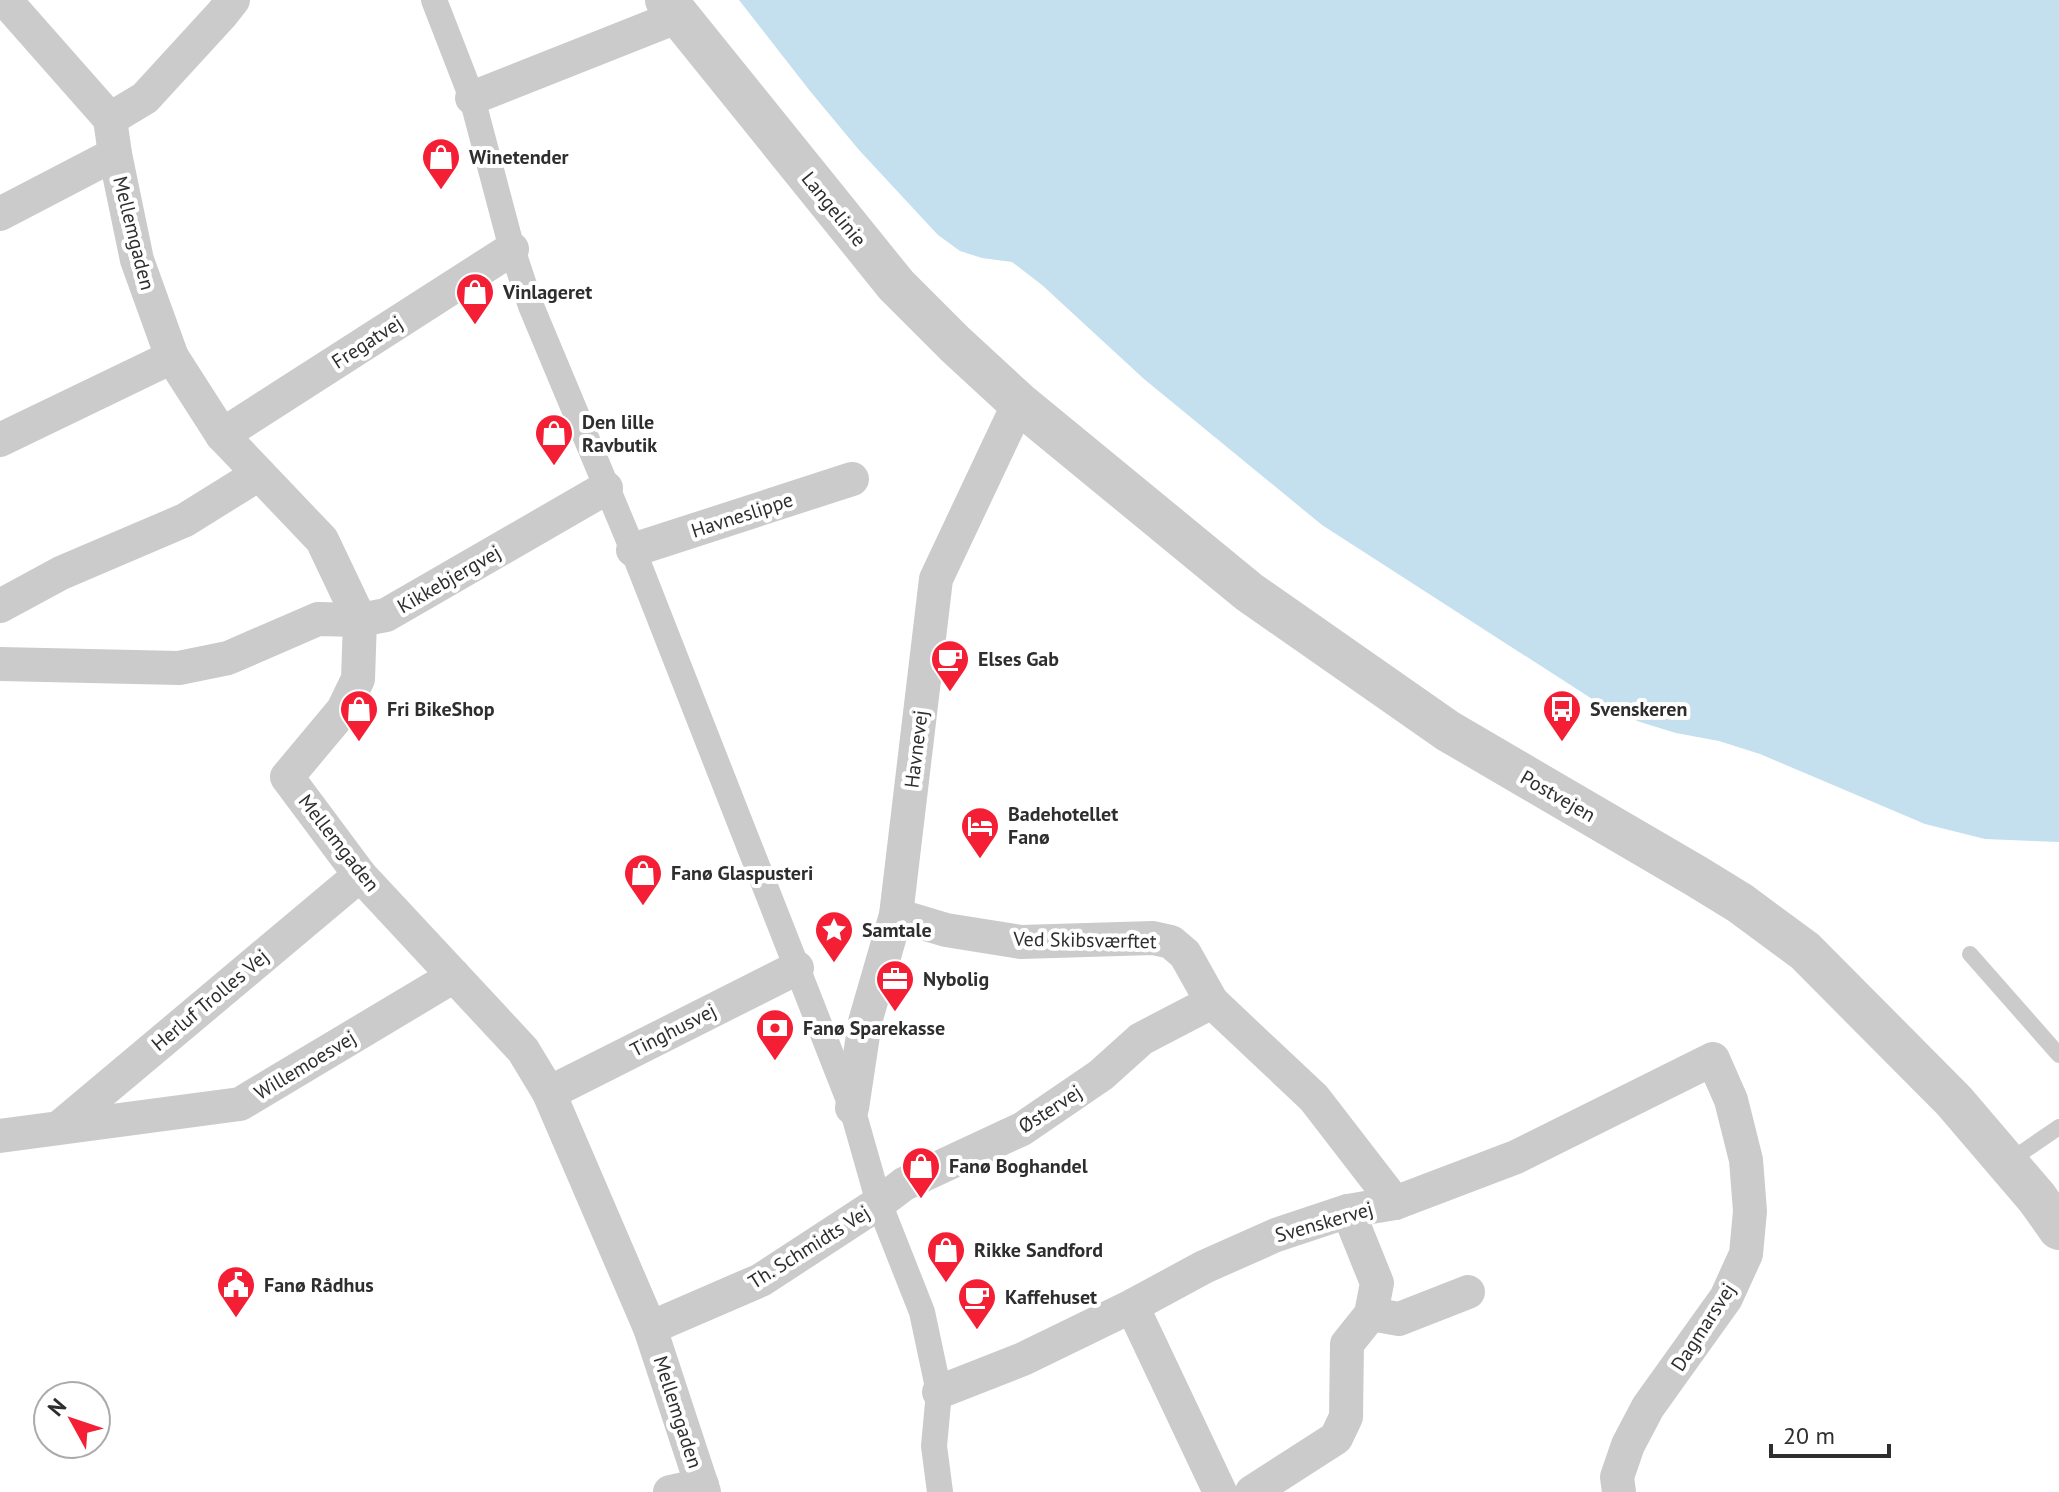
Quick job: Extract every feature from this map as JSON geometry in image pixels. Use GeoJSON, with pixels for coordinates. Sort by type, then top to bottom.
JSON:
{"type":"FeatureCollection","features":[{"type":"Feature","properties":{"kind":"street"},"geometry":{"type":"LineString","coordinates":[[5,0],[110,119],[145,98],[233,0]]}},
{"type":"Feature","properties":{"kind":"street"},"geometry":{"type":"LineString","coordinates":[[434,0],[472,98],[512,249],[531,306],[633,550],[852,1108],[879,1203],[922,1312],[939,1392],[934,1446],[940,1492]]}},
{"type":"Feature","properties":{"kind":"street"},"geometry":{"type":"LineString","coordinates":[[472,98],[672,8]]}},
{"type":"Feature","properties":{"kind":"street","name":"Langelinie"},"geometry":{"type":"LineString","coordinates":[[672,8],[896,285],[1019,403]]}},
{"type":"Feature","properties":{"kind":"street","name":"Mellemgaden"},"geometry":{"type":"LineString","coordinates":[[110,119],[137,260],[172,357],[222,435],[322,540],[360,620],[358,679],[343,710],[287,777],[360,875],[523,1050],[549,1093],[650,1328],[692,1490]]}},
{"type":"Feature","properties":{"kind":"street"},"geometry":{"type":"LineString","coordinates":[[0,214],[115,154]]}},
{"type":"Feature","properties":{"kind":"street","name":"Fregatvej"},"geometry":{"type":"LineString","coordinates":[[222,435],[512,249]]}},
{"type":"Feature","properties":{"kind":"street"},"geometry":{"type":"LineString","coordinates":[[0,440],[172,357]]}},
{"type":"Feature","properties":{"kind":"street","name":"Havnevej"},"geometry":{"type":"LineString","coordinates":[[852,1108],[865,1022],[896,915],[936,579],[1019,403]]}},
{"type":"Feature","properties":{"kind":"street","name":"Postvejen"},"geometry":{"type":"LineString","coordinates":[[1019,403],[1249,592],[1436,722],[1740,903],[1805,951],[1954,1101],[2037,1198],[2059,1229]]}},
{"type":"Feature","properties":{"kind":"street"},"geometry":{"type":"LineString","coordinates":[[0,606],[61,573],[185,520],[259,474]]}},
{"type":"Feature","properties":{"kind":"street","name":"Havneslippe"},"geometry":{"type":"LineString","coordinates":[[633,550],[852,479]]}},
{"type":"Feature","properties":{"kind":"street","name":"Kikkebjergvej"},"geometry":{"type":"LineString","coordinates":[[0,664],[179,668],[228,658],[318,619],[360,620],[386,615],[606,488]]}},
{"type":"Feature","properties":{"kind":"street","name":"Herluf Trolles Vej"},"geometry":{"type":"LineString","coordinates":[[61,1126],[360,875]]}},
{"type":"Feature","properties":{"kind":"street","name":"Ved Skibsværftet"},"geometry":{"type":"LineString","coordinates":[[896,915],[946,930],[1021,942],[1153,938],[1171,942],[1185,954],[1212,1002],[1314,1098],[1395,1203]]}},
{"type":"Feature","properties":{"kind":"street","name":"Tinghusvej"},"geometry":{"type":"LineString","coordinates":[[549,1093],[797,968]]}},
{"type":"Feature","properties":{"kind":"street","name":"Willemoesvej"},"geometry":{"type":"LineString","coordinates":[[0,1136],[240,1104],[454,976]]}},
{"type":"Feature","properties":{"kind":"street","name":"Østervej"},"geometry":{"type":"LineString","coordinates":[[879,1203],[904,1184],[1022,1129],[1101,1075],[1141,1039],[1212,1002]]}},
{"type":"Feature","properties":{"kind":"street","name":"Svenskervej"},"geometry":{"type":"LineString","coordinates":[[939,1392],[1023,1359],[1204,1267],[1276,1235],[1348,1211],[1395,1203],[1516,1157],[1713,1059]]}},
{"type":"Feature","properties":{"kind":"street","name":"Dagmarsvej"},"geometry":{"type":"LineString","coordinates":[[1619,1492],[1617,1477],[1628,1445],[1648,1407],[1726,1298],[1746,1254],[1750,1211],[1746,1160],[1731,1100],[1713,1059]]}},
{"type":"Feature","properties":{"kind":"street","name":"Th. Schmidts Vej"},"geometry":{"type":"LineString","coordinates":[[650,1328],[761,1280],[879,1203]]}},
{"type":"Feature","properties":{"kind":"street"},"geometry":{"type":"LineString","coordinates":[[1252,1492],[1336,1438],[1346,1417],[1347,1344],[1371,1314],[1377,1283],[1348,1211]]}},
{"type":"Feature","properties":{"kind":"street"},"geometry":{"type":"LineString","coordinates":[[1371,1314],[1399,1319],[1468,1292]]}},
{"type":"Feature","properties":{"kind":"street"},"geometry":{"type":"LineString","coordinates":[[1132,1306],[1220,1492]]}},
{"type":"Feature","properties":{"kind":"lane"},"geometry":{"type":"LineString","coordinates":[[1970,954],[2059,1055]]}},
{"type":"Feature","properties":{"kind":"lane"},"geometry":{"type":"LineString","coordinates":[[2006,1163],[2059,1127]]}},
{"type":"Feature","properties":{"kind":"water"},"geometry":{"type":"Polygon","coordinates":[[[739,0],[2059,0],[2059,842],[1985,839],[1925,824],[1760,754],[1640,722],[1603,706],[1322,525],[1144,379],[1042,285],[1012,262],[960,251],[938,235],[859,150],[739,0]]]}},
{"type":"Feature","properties":{"kind":"place","name":"Winetender"},"geometry":{"type":"Point","coordinates":[441,191]}},
{"type":"Feature","properties":{"kind":"place","name":"Vinlageret"},"geometry":{"type":"Point","coordinates":[475,326]}},
{"type":"Feature","properties":{"kind":"place","name":"Den lille Ravbutik"},"geometry":{"type":"Point","coordinates":[554,467]}},
{"type":"Feature","properties":{"kind":"place","name":"Elses Gab"},"geometry":{"type":"Point","coordinates":[950,693]}},
{"type":"Feature","properties":{"kind":"place","name":"Fri BikeShop"},"geometry":{"type":"Point","coordinates":[359,743]}},
{"type":"Feature","properties":{"kind":"place","name":"Svenskeren"},"geometry":{"type":"Point","coordinates":[1562,743]}},
{"type":"Feature","properties":{"kind":"place","name":"Badehotellet Fanø"},"geometry":{"type":"Point","coordinates":[980,860]}},
{"type":"Feature","properties":{"kind":"place","name":"Fanø Glaspusteri"},"geometry":{"type":"Point","coordinates":[643,907]}},
{"type":"Feature","properties":{"kind":"place","name":"Samtale"},"geometry":{"type":"Point","coordinates":[834,964]}},
{"type":"Feature","properties":{"kind":"place","name":"Nybolig"},"geometry":{"type":"Point","coordinates":[895,1013]}},
{"type":"Feature","properties":{"kind":"place","name":"Fanø Sparekasse"},"geometry":{"type":"Point","coordinates":[775,1062]}},
{"type":"Feature","properties":{"kind":"place","name":"Fanø Boghandel"},"geometry":{"type":"Point","coordinates":[921,1200]}},
{"type":"Feature","properties":{"kind":"place","name":"Rikke Sandford"},"geometry":{"type":"Point","coordinates":[946,1284]}},
{"type":"Feature","properties":{"kind":"place","name":"Fanø Rådhus"},"geometry":{"type":"Point","coordinates":[236,1319]}},
{"type":"Feature","properties":{"kind":"place","name":"Kaffehuset"},"geometry":{"type":"Point","coordinates":[977,1331]}}]}
